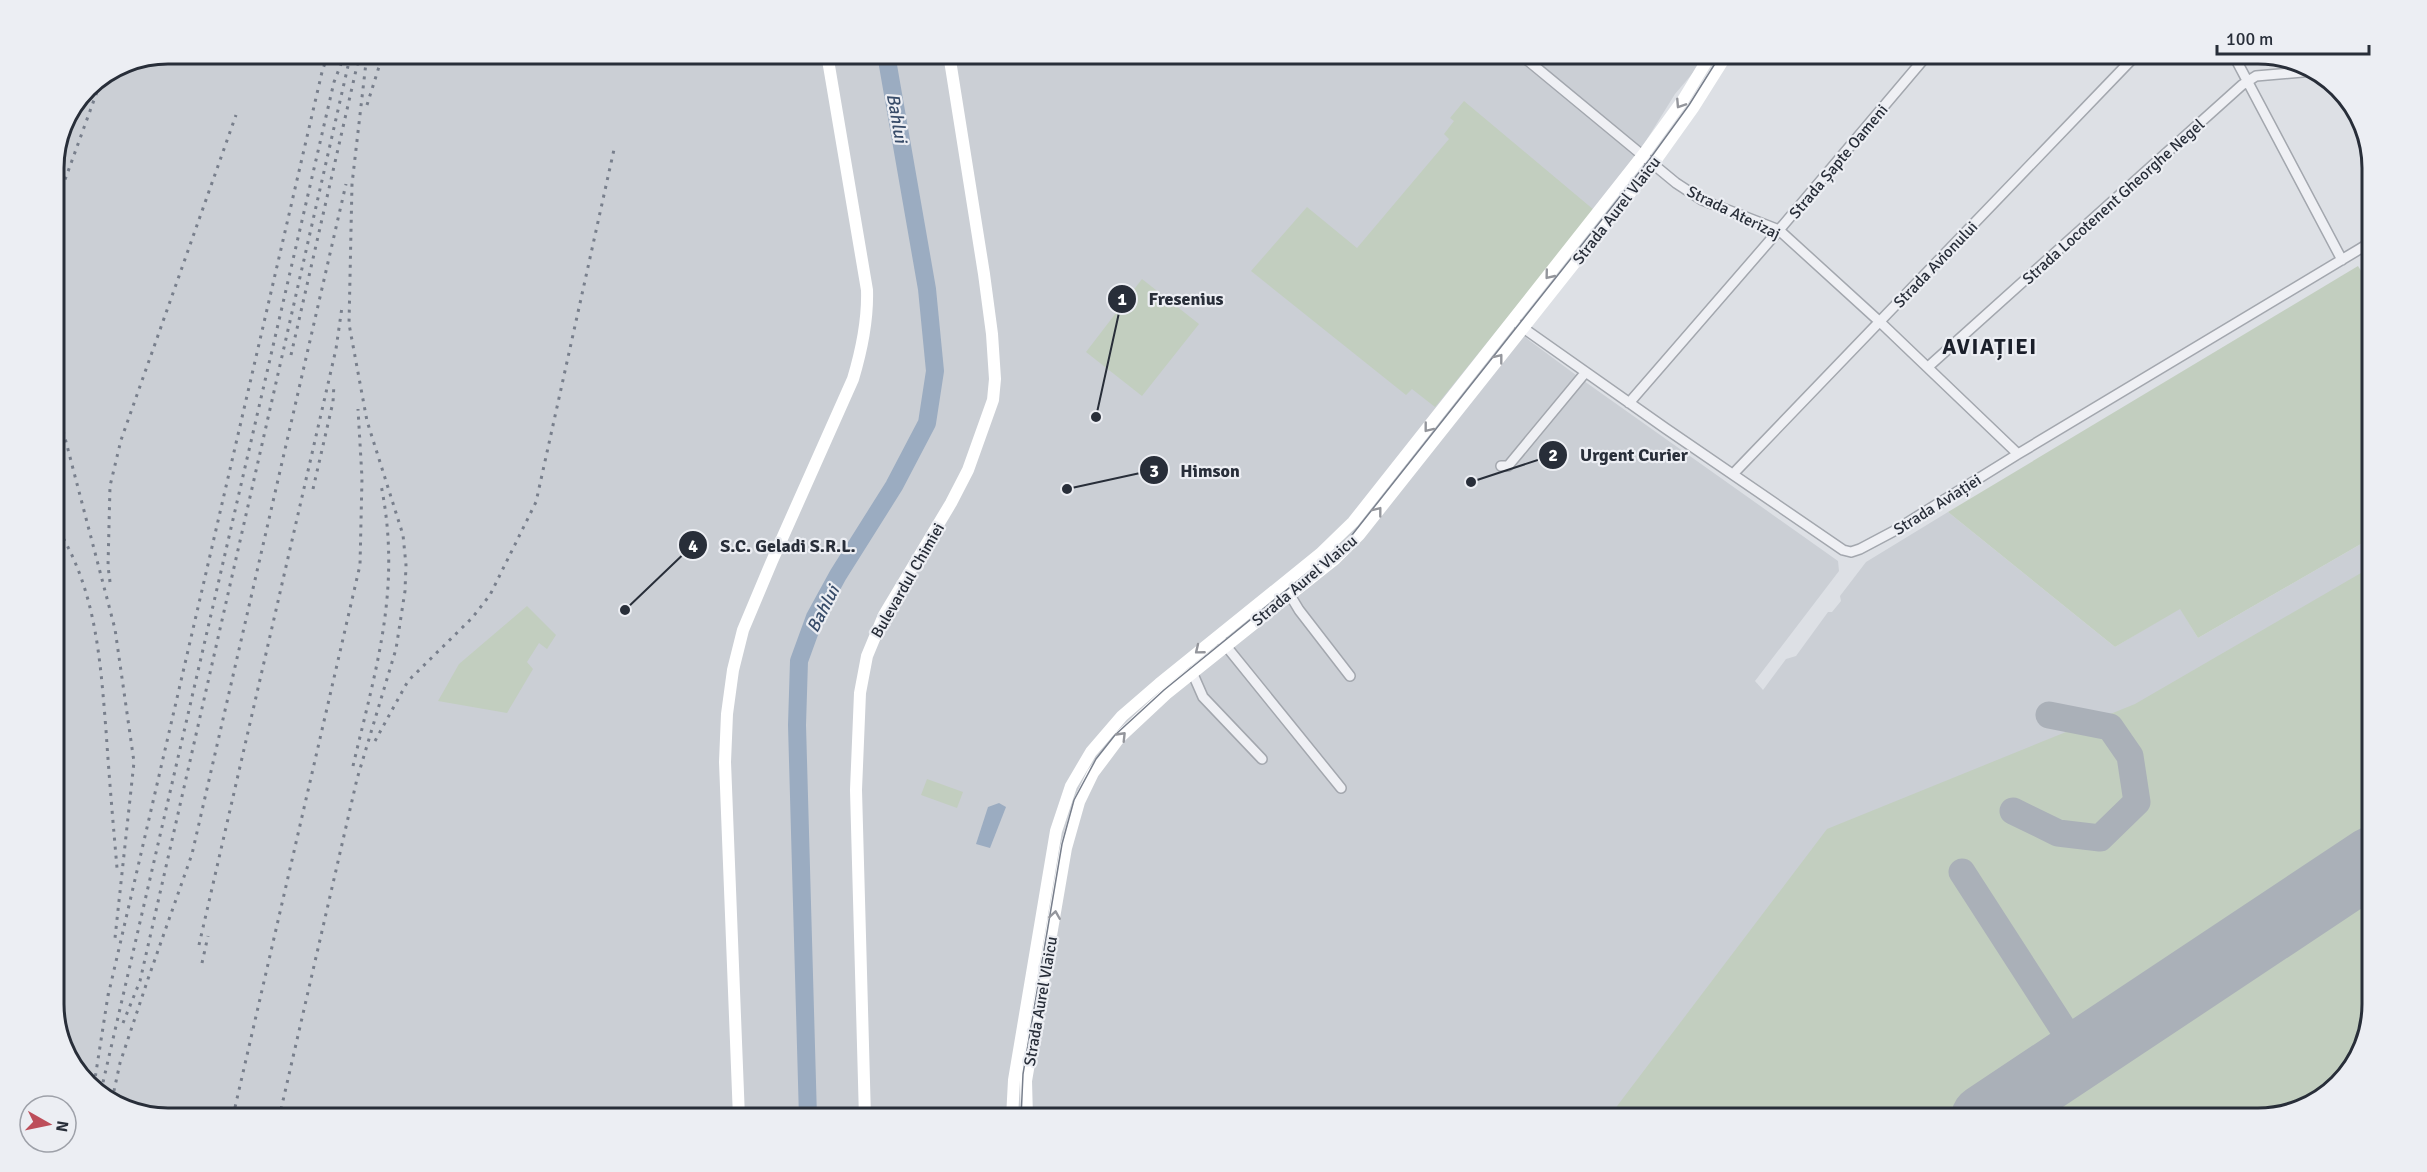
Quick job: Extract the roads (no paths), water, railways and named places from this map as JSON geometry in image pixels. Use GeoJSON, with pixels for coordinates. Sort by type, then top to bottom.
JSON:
{"type":"FeatureCollection","features":[{"type":"Feature","properties":{"kind":"main road"},"geometry":{"type":"LineString","coordinates":[[739,1108],[726,762],[727,714],[733,670],[743,630],[758,593],[853,379],[863,346],[867,311],[867,290],[829,64]]}},
{"type":"Feature","properties":{"kind":"main road","name":"Bulevardul Chimiei"},"geometry":{"type":"LineString","coordinates":[[866,1108],[855,790],[860,693],[867,656],[884,615],[951,503],[968,470],[993,400],[995,379],[984,274],[951,64]]}},
{"type":"Feature","properties":{"kind":"main road","name":"Strada Aurel Vlaicu"},"geometry":{"type":"LineString","coordinates":[[1013,1108],[1014,1080],[1056,831],[1071,786],[1090,752],[1122,716],[1221,640],[1266,612],[1335,559],[1359,535],[1643,155],[1683,100],[1705,64]]}},
{"type":"Feature","properties":{"kind":"main road","name":"Strada Aurel Vlaicu"},"geometry":{"type":"LineString","coordinates":[[1026,1108],[1028,1070],[1066,848],[1079,802],[1093,773],[1120,737],[1192,672],[1257,600],[1320,554],[1353,522],[1653,164],[1693,108],[1720,64]]}},
{"type":"Feature","properties":{"kind":"street","name":"Strada Aterizaj"},"geometry":{"type":"LineString","coordinates":[[1532,64],[1676,183],[1702,200],[1779,230],[1880,322],[2018,454]]}},
{"type":"Feature","properties":{"kind":"street","name":"Strada Șapte Oameni"},"geometry":{"type":"LineString","coordinates":[[1629,403],[1920,64]]}},
{"type":"Feature","properties":{"kind":"street","name":"Strada Avionului"},"geometry":{"type":"LineString","coordinates":[[1733,474],[2127,64]]}},
{"type":"Feature","properties":{"kind":"street"},"geometry":{"type":"LineString","coordinates":[[2239,64],[2342,260]]}},
{"type":"Feature","properties":{"kind":"street","name":"Strada Locotenent Gheorghe Negel"},"geometry":{"type":"LineString","coordinates":[[1928,367],[2248,81],[2256,76],[2299,72]]}},
{"type":"Feature","properties":{"kind":"street","name":"Strada Aviației"},"geometry":{"type":"LineString","coordinates":[[1518,324],[1585,373],[1843,550],[1851,552],[1894,531],[2018,454],[2362,248]]}},
{"type":"Feature","properties":{"kind":"street"},"geometry":{"type":"LineString","coordinates":[[1501,466],[1508,466],[1585,373]]}},
{"type":"Feature","properties":{"kind":"street"},"geometry":{"type":"LineString","coordinates":[[1282,583],[1350,676]]}},
{"type":"Feature","properties":{"kind":"street"},"geometry":{"type":"LineString","coordinates":[[1257,600],[1266,612]]}},
{"type":"Feature","properties":{"kind":"street"},"geometry":{"type":"LineString","coordinates":[[1221,640],[1341,788]]}},
{"type":"Feature","properties":{"kind":"street"},"geometry":{"type":"LineString","coordinates":[[1192,672],[1203,697],[1262,759]]}},
{"type":"Feature","properties":{"kind":"water"},"geometry":{"type":"Polygon","coordinates":[[[999,803],[1006,807],[990,848],[976,844],[988,807],[999,803]]]}},
{"type":"Feature","properties":{"kind":"waterway","name":"Bahlui"},"geometry":{"type":"LineString","coordinates":[[808,1108],[797,725],[799,661],[815,617],[838,575],[894,486],[927,423],[935,371],[927,289],[888,64]]}},
{"type":"Feature","properties":{"kind":"tram line"},"geometry":{"type":"LineString","coordinates":[[1021,1108],[1023,1074],[1062,844],[1074,800],[1096,759],[1115,735],[1164,690],[1348,540],[1649,160],[1689,105],[1715,64]]}},
{"type":"Feature","properties":{"kind":"railway"},"geometry":{"type":"LineString","coordinates":[[108,996],[325,64]]}},
{"type":"Feature","properties":{"kind":"railway"},"geometry":{"type":"LineString","coordinates":[[103,1084],[334,82],[341,64]]}},
{"type":"Feature","properties":{"kind":"railway"},"geometry":{"type":"LineString","coordinates":[[291,355],[357,64]]}},
{"type":"Feature","properties":{"kind":"railway"},"geometry":{"type":"LineString","coordinates":[[281,1108],[357,779],[396,649],[405,591],[406,565],[403,535],[367,421],[349,324],[352,184],[366,64]]}},
{"type":"Feature","properties":{"kind":"railway"},"geometry":{"type":"LineString","coordinates":[[367,105],[380,64]]}},
{"type":"Feature","properties":{"kind":"railway"},"geometry":{"type":"LineString","coordinates":[[123,1023],[140,981],[348,66]]}},
{"type":"Feature","properties":{"kind":"railway"},"geometry":{"type":"LineString","coordinates":[[65,180],[96,94]]}},
{"type":"Feature","properties":{"kind":"railway"},"geometry":{"type":"LineString","coordinates":[[110,582],[108,566],[110,486],[121,440],[236,115]]}},
{"type":"Feature","properties":{"kind":"railway"},"geometry":{"type":"LineString","coordinates":[[375,741],[408,681],[472,618],[490,595],[536,502],[615,145]]}},
{"type":"Feature","properties":{"kind":"railway"},"geometry":{"type":"LineString","coordinates":[[114,1092],[120,1063],[192,854],[346,184]]}},
{"type":"Feature","properties":{"kind":"railway"},"geometry":{"type":"LineString","coordinates":[[199,945],[336,349],[342,307]]}},
{"type":"Feature","properties":{"kind":"railway"},"geometry":{"type":"LineString","coordinates":[[313,489],[333,402],[334,384]]}},
{"type":"Feature","properties":{"kind":"railway"},"geometry":{"type":"LineString","coordinates":[[235,1108],[360,565],[362,478],[358,409]]}},
{"type":"Feature","properties":{"kind":"railway"},"geometry":{"type":"LineString","coordinates":[[65,438],[115,629],[134,762],[115,938]]}},
{"type":"Feature","properties":{"kind":"railway"},"geometry":{"type":"LineString","coordinates":[[353,766],[384,627],[389,559],[387,523],[381,485]]}},
{"type":"Feature","properties":{"kind":"railway"},"geometry":{"type":"LineString","coordinates":[[65,542],[79,572],[94,623],[101,676],[117,868]]}},
{"type":"Feature","properties":{"kind":"railway"},"geometry":{"type":"LineString","coordinates":[[202,963],[208,936]]}},
{"type":"Feature","properties":{"kind":"railway"},"geometry":{"type":"LineString","coordinates":[[95,1077],[109,989]]}},
{"type":"Feature","properties":{"kind":"place","name":"Fresenius"},"geometry":{"type":"Point","coordinates":[1096,417]}},
{"type":"Feature","properties":{"kind":"place","name":"Urgent Curier"},"geometry":{"type":"Point","coordinates":[1471,482]}},
{"type":"Feature","properties":{"kind":"place","name":"Himson"},"geometry":{"type":"Point","coordinates":[1067,489]}},
{"type":"Feature","properties":{"kind":"place","name":"S.C. Geladi S.R.L."},"geometry":{"type":"Point","coordinates":[625,610]}},
{"type":"Feature","properties":{"kind":"district","name":"AVIAȚIEI"},"geometry":{"type":"Point","coordinates":[1990,346]}}]}
